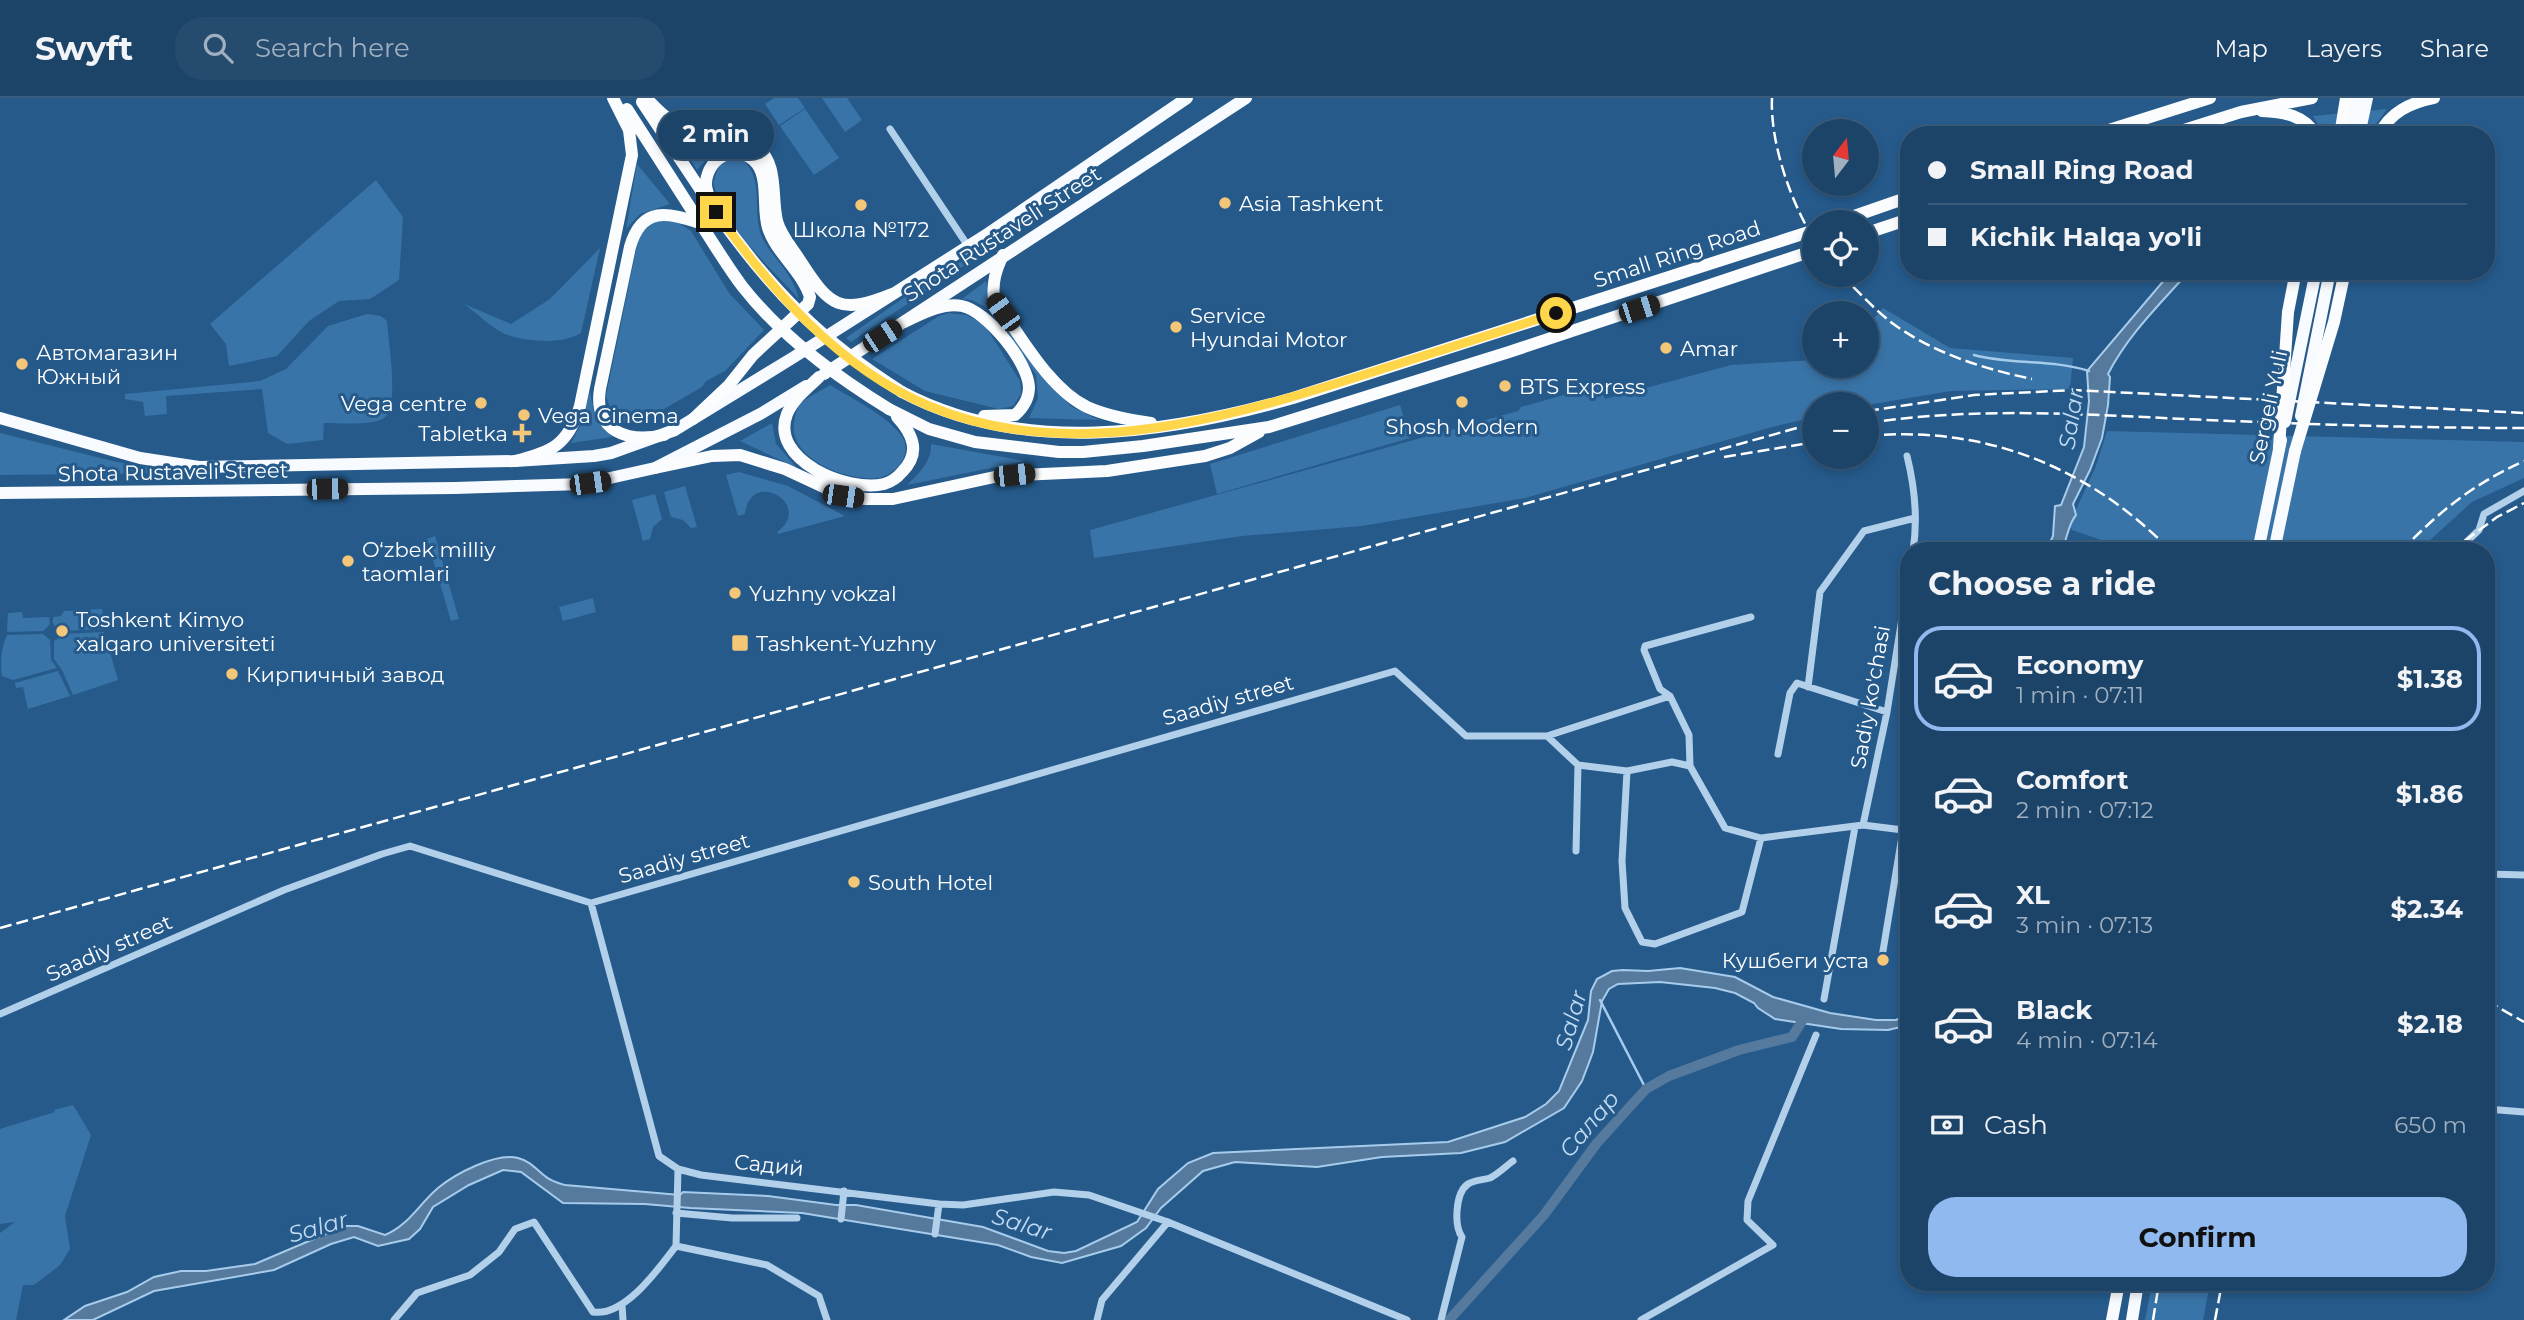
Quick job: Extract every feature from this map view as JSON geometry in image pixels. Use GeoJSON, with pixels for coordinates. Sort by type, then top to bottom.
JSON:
{"type":"FeatureCollection","features":[{"type":"Feature","properties":{"kind":"highway"},"geometry":{"type":"LineString","coordinates":[[515,461],[541,455],[558,446],[568,433],[580,406],[632,155],[629,130],[613,98]]}},
{"type":"Feature","properties":{"kind":"highway","name":"Small Ring Road"},"geometry":{"type":"LineString","coordinates":[[620,98],[741,285],[776,323],[836,374],[889,409],[929,429],[975,442],[1059,452],[1083,452],[1269,427],[1509,352],[1802,254]]}},
{"type":"Feature","properties":{"kind":"highway"},"geometry":{"type":"LineString","coordinates":[[640,98],[716,212]]}},
{"type":"Feature","properties":{"kind":"highway"},"geometry":{"type":"LineString","coordinates":[[646,98],[677,123],[745,139],[761,150],[771,168],[778,226],[825,295],[838,303],[853,306],[871,303],[892,294]]}},
{"type":"Feature","properties":{"kind":"highway"},"geometry":{"type":"LineString","coordinates":[[2121,126],[2210,98]]}},
{"type":"Feature","properties":{"kind":"highway"},"geometry":{"type":"LineString","coordinates":[[2197,126],[2241,112],[2312,98]]}},
{"type":"Feature","properties":{"kind":"highway"},"geometry":{"type":"LineString","coordinates":[[2341,126],[2346,98]]}},
{"type":"Feature","properties":{"kind":"highway"},"geometry":{"type":"LineString","coordinates":[[2386,126],[2396,112],[2434,98]]}},
{"type":"Feature","properties":{"kind":"highway"},"geometry":{"type":"LineString","coordinates":[[2241,112],[2271,111],[2292,115],[2309,126]]}},
{"type":"Feature","properties":{"kind":"highway"},"geometry":{"type":"LineString","coordinates":[[693,419],[810,299],[808,291],[771,235],[767,224],[760,169],[746,155],[735,152],[725,154],[709,171],[706,189],[716,212]]}},
{"type":"Feature","properties":{"kind":"highway"},"geometry":{"type":"LineString","coordinates":[[1872,210],[1900,200]]}},
{"type":"Feature","properties":{"kind":"highway","name":"Small Ring Road"},"geometry":{"type":"LineString","coordinates":[[716,212],[760,271],[800,315],[850,358],[902,392],[949,414],[1058,434],[1167,426],[1268,405],[1802,234]]}},
{"type":"Feature","properties":{"kind":"highway"},"geometry":{"type":"LineString","coordinates":[[664,435],[640,439],[615,430],[609,425],[601,409],[600,389],[634,235],[645,222],[659,214],[675,215],[701,223]]}},
{"type":"Feature","properties":{"kind":"highway"},"geometry":{"type":"LineString","coordinates":[[1879,229],[1900,222]]}},
{"type":"Feature","properties":{"kind":"highway"},"geometry":{"type":"LineString","coordinates":[[1003,256],[996,271],[994,299],[1056,382],[1078,401],[1093,409],[1127,419],[1167,426]]}},
{"type":"Feature","properties":{"kind":"highway"},"geometry":{"type":"LineString","coordinates":[[2279,448],[2288,312],[2295,280]]}},
{"type":"Feature","properties":{"kind":"highway"},"geometry":{"type":"LineString","coordinates":[[2295,451],[2334,322],[2343,280]]}},
{"type":"Feature","properties":{"kind":"highway"},"geometry":{"type":"LineString","coordinates":[[904,322],[930,310],[952,305],[974,310],[986,317],[998,331],[1026,373],[1026,404],[1015,415],[998,417],[949,414]]}},
{"type":"Feature","properties":{"kind":"highway"},"geometry":{"type":"LineString","coordinates":[[1502,331],[1509,352]]}},
{"type":"Feature","properties":{"kind":"highway"},"geometry":{"type":"LineString","coordinates":[[819,377],[791,405],[786,415],[784,433],[797,456],[822,474],[867,485],[881,484],[899,475],[912,456],[913,441],[907,427],[889,409]]}},
{"type":"Feature","properties":{"kind":"highway"},"geometry":{"type":"LineString","coordinates":[[655,468],[712,456],[740,455],[785,469],[843,496],[893,499],[999,476],[1107,471],[1205,456],[1230,448],[1269,427]]}},
{"type":"Feature","properties":{"kind":"main road","name":"Shota Rustaveli Street"},"geometry":{"type":"LineString","coordinates":[[0,418],[140,458],[199,467],[515,461],[594,456],[664,435],[693,419],[968,246],[1187,98]]}},
{"type":"Feature","properties":{"kind":"main road","name":"Shota Rustaveli Street"},"geometry":{"type":"LineString","coordinates":[[0,493],[522,486],[590,483],[655,468],[750,420],[819,377],[1246,98]]}},
{"type":"Feature","properties":{"kind":"main road"},"geometry":{"type":"LineString","coordinates":[[2349,126],[2355,98]]}},
{"type":"Feature","properties":{"kind":"main road"},"geometry":{"type":"LineString","coordinates":[[2361,126],[2367,98]]}},
{"type":"Feature","properties":{"kind":"main road","name":"Sergeli Yuli"},"geometry":{"type":"LineString","coordinates":[[2260,542],[2314,280]]}},
{"type":"Feature","properties":{"kind":"main road","name":"Sergeli Yuli"},"geometry":{"type":"LineString","coordinates":[[2276,542],[2328,280]]}},
{"type":"Feature","properties":{"kind":"main road"},"geometry":{"type":"LineString","coordinates":[[0,409],[100,446]]}},
{"type":"Feature","properties":{"kind":"main road"},"geometry":{"type":"LineString","coordinates":[[2112,1320],[2117,1291]]}},
{"type":"Feature","properties":{"kind":"main road"},"geometry":{"type":"LineString","coordinates":[[2132,1320],[2137,1291]]}},
{"type":"Feature","properties":{"kind":"street"},"geometry":{"type":"LineString","coordinates":[[890,128],[968,246]]}},
{"type":"Feature","properties":{"kind":"street"},"geometry":{"type":"LineString","coordinates":[[1907,456],[1914,483],[1917,528],[1915,542]]}},
{"type":"Feature","properties":{"kind":"street"},"geometry":{"type":"LineString","coordinates":[[2466,542],[2479,530],[2484,514],[2524,491]]}},
{"type":"Feature","properties":{"kind":"street"},"geometry":{"type":"LineString","coordinates":[[1808,687],[1820,592],[1864,531],[1915,518]]}},
{"type":"Feature","properties":{"kind":"street"},"geometry":{"type":"LineString","coordinates":[[1751,617],[1645,646],[1644,650],[1660,689],[1670,696],[1689,735],[1690,766],[1725,828],[1761,838],[1859,826],[1900,829]]}},
{"type":"Feature","properties":{"kind":"street","name":"Sadiy ko'chasi"},"geometry":{"type":"LineString","coordinates":[[1825,999],[1859,826],[1887,712],[1900,630]]}},
{"type":"Feature","properties":{"kind":"street","name":"Saadiy street"},"geometry":{"type":"LineString","coordinates":[[0,1014],[284,890],[382,853],[410,846],[591,904],[1395,671],[1466,736],[1547,736]]}},
{"type":"Feature","properties":{"kind":"street"},"geometry":{"type":"LineString","coordinates":[[1778,754],[1790,693],[1797,683],[1887,712]]}},
{"type":"Feature","properties":{"kind":"street"},"geometry":{"type":"LineString","coordinates":[[1670,696],[1547,736],[1578,765],[1628,771],[1672,762],[1690,766]]}},
{"type":"Feature","properties":{"kind":"street"},"geometry":{"type":"LineString","coordinates":[[1576,851],[1578,765]]}},
{"type":"Feature","properties":{"kind":"street"},"geometry":{"type":"LineString","coordinates":[[1628,771],[1622,861],[1625,908],[1642,942],[1655,944],[1742,912],[1761,838]]}},
{"type":"Feature","properties":{"kind":"street"},"geometry":{"type":"LineString","coordinates":[[1881,962],[1900,861]]}},
{"type":"Feature","properties":{"kind":"street"},"geometry":{"type":"LineString","coordinates":[[2495,874],[2524,875]]}},
{"type":"Feature","properties":{"kind":"street"},"geometry":{"type":"LineString","coordinates":[[394,1320],[417,1293],[470,1275],[499,1252],[515,1229],[534,1222],[593,1312],[604,1314],[622,1305],[652,1278],[676,1246],[678,1169],[659,1156],[591,904]]}},
{"type":"Feature","properties":{"kind":"street"},"geometry":{"type":"LineString","coordinates":[[1641,1320],[1773,1245],[1747,1220],[1748,1201],[1816,1035]]}},
{"type":"Feature","properties":{"kind":"street"},"geometry":{"type":"LineString","coordinates":[[2495,1110],[2524,1112]]}},
{"type":"Feature","properties":{"kind":"street"},"geometry":{"type":"LineString","coordinates":[[1441,1320],[1462,1237],[1459,1234],[1457,1217],[1460,1193],[1468,1184],[1492,1177],[1513,1161]]}},
{"type":"Feature","properties":{"kind":"street","name":"Садий"},"geometry":{"type":"LineString","coordinates":[[678,1169],[701,1175],[939,1204],[963,1205],[1054,1192],[1089,1195],[1168,1222],[1407,1320]]}},
{"type":"Feature","properties":{"kind":"street"},"geometry":{"type":"LineString","coordinates":[[841,1219],[844,1191]]}},
{"type":"Feature","properties":{"kind":"street"},"geometry":{"type":"LineString","coordinates":[[935,1234],[939,1204]]}},
{"type":"Feature","properties":{"kind":"street"},"geometry":{"type":"LineString","coordinates":[[676,1211],[732,1218],[797,1218]]}},
{"type":"Feature","properties":{"kind":"street"},"geometry":{"type":"LineString","coordinates":[[1097,1320],[1102,1300],[1168,1222]]}},
{"type":"Feature","properties":{"kind":"street"},"geometry":{"type":"LineString","coordinates":[[676,1246],[767,1265],[819,1296],[827,1320]]}},
{"type":"Feature","properties":{"kind":"street"},"geometry":{"type":"LineString","coordinates":[[622,1305],[623,1320]]}},
{"type":"Feature","properties":{"kind":"shaded area"},"geometry":{"type":"Polygon","coordinates":[[[774,98],[798,98],[805,108],[779,125],[765,104],[774,98]]]}},
{"type":"Feature","properties":{"kind":"shaded area"},"geometry":{"type":"Polygon","coordinates":[[[822,98],[847,98],[862,120],[845,132],[822,98]]]}},
{"type":"Feature","properties":{"kind":"shaded area"},"geometry":{"type":"Polygon","coordinates":[[[805,109],[839,158],[814,175],[780,126],[805,109]]]}},
{"type":"Feature","properties":{"kind":"shaded area"},"geometry":{"type":"Polygon","coordinates":[[[2387,109],[2375,126],[2319,126],[2313,116],[2387,109]]]}},
{"type":"Feature","properties":{"kind":"shaded area"},"geometry":{"type":"Polygon","coordinates":[[[674,132],[728,141],[748,148],[731,147],[719,150],[697,170],[674,132]]]}},
{"type":"Feature","properties":{"kind":"shaded area"},"geometry":{"type":"Polygon","coordinates":[[[727,158],[741,159],[749,166],[756,185],[762,237],[792,281],[799,299],[737,231],[719,200],[713,183],[719,166],[727,158]]]}},
{"type":"Feature","properties":{"kind":"shaded area"},"geometry":{"type":"Polygon","coordinates":[[[637,164],[670,204],[640,214],[626,229],[637,164]]]}},
{"type":"Feature","properties":{"kind":"shaded area"},"geometry":{"type":"Polygon","coordinates":[[[376,180],[403,217],[399,280],[370,299],[339,301],[309,321],[277,356],[229,366],[226,344],[210,324],[376,180]]]}},
{"type":"Feature","properties":{"kind":"shaded area"},"geometry":{"type":"Polygon","coordinates":[[[656,219],[677,222],[691,231],[729,293],[764,330],[725,371],[706,381],[702,387],[652,416],[628,423],[613,416],[606,396],[638,241],[643,229],[656,219]]]}},
{"type":"Feature","properties":{"kind":"shaded area"},"geometry":{"type":"Polygon","coordinates":[[[988,245],[990,248],[851,342],[846,338],[912,292],[988,245]]]}},
{"type":"Feature","properties":{"kind":"shaded area"},"geometry":{"type":"Polygon","coordinates":[[[600,248],[581,333],[573,337],[543,341],[513,337],[495,328],[464,304],[511,324],[550,299],[600,248]]]}},
{"type":"Feature","properties":{"kind":"shaded area","name":"Salar"},"geometry":{"type":"Polygon","coordinates":[[[2164,280],[2181,280],[2133,335],[2108,374],[2108,405],[2102,438],[2073,504],[2076,515],[2065,542],[2050,542],[2055,506],[2061,505],[2084,447],[2089,401],[2087,371],[2164,280]]]}},
{"type":"Feature","properties":{"kind":"shaded area"},"geometry":{"type":"Polygon","coordinates":[[[986,281],[992,308],[1038,372],[1072,407],[1099,420],[1029,418],[1038,398],[1036,375],[991,310],[972,300],[962,299],[986,281]]]}},
{"type":"Feature","properties":{"kind":"shaded area"},"geometry":{"type":"Polygon","coordinates":[[[1883,308],[1950,348],[2073,358],[2070,389],[1951,391],[1879,403],[1879,392],[1802,392],[1802,420],[1525,498],[1362,526],[1242,536],[1094,558],[1090,530],[1518,411],[1521,407],[1599,385],[1605,399],[1731,365],[1802,361],[1802,378],[1879,378],[1879,312],[1883,308]]]}},
{"type":"Feature","properties":{"kind":"shaded area"},"geometry":{"type":"Polygon","coordinates":[[[949,313],[966,315],[984,324],[1020,381],[1021,394],[1013,406],[999,409],[925,391],[872,359],[939,316],[949,313]]]}},
{"type":"Feature","properties":{"kind":"shaded area"},"geometry":{"type":"Polygon","coordinates":[[[367,314],[381,316],[387,321],[392,372],[391,401],[389,411],[379,421],[356,424],[324,423],[323,440],[287,444],[268,433],[262,389],[166,396],[167,414],[145,416],[143,402],[125,399],[125,394],[260,381],[286,369],[328,326],[367,314]]]}},
{"type":"Feature","properties":{"kind":"shaded area"},"geometry":{"type":"Polygon","coordinates":[[[830,385],[877,414],[901,435],[906,449],[901,462],[891,473],[877,478],[851,476],[822,465],[800,447],[794,422],[798,408],[830,385]]]}},
{"type":"Feature","properties":{"kind":"shaded area"},"geometry":{"type":"Polygon","coordinates":[[[590,391],[594,413],[612,437],[571,443],[583,420],[590,391]]]}},
{"type":"Feature","properties":{"kind":"shaded area"},"geometry":{"type":"Polygon","coordinates":[[[1400,405],[1410,438],[1217,494],[1210,464],[1400,405]]]}},
{"type":"Feature","properties":{"kind":"shaded area"},"geometry":{"type":"Polygon","coordinates":[[[772,423],[776,444],[797,468],[740,441],[772,423]]]}},
{"type":"Feature","properties":{"kind":"shaded area"},"geometry":{"type":"Polygon","coordinates":[[[2107,431],[2524,442],[2524,478],[2472,502],[2428,542],[2107,542],[2072,530],[2069,525],[2096,466],[2107,431]]]}},
{"type":"Feature","properties":{"kind":"shaded area"},"geometry":{"type":"Polygon","coordinates":[[[0,433],[117,462],[183,473],[0,475],[0,433]]]}},
{"type":"Feature","properties":{"kind":"shaded area"},"geometry":{"type":"Polygon","coordinates":[[[931,444],[1025,461],[907,485],[927,462],[931,444]]]}},
{"type":"Feature","properties":{"kind":"shaded area"},"geometry":{"type":"Polygon","coordinates":[[[739,472],[788,486],[845,516],[778,534],[787,522],[789,511],[785,502],[777,495],[757,493],[749,500],[745,514],[738,516],[726,475],[739,472]]]}},
{"type":"Feature","properties":{"kind":"shaded area"},"geometry":{"type":"Polygon","coordinates":[[[685,486],[697,527],[691,528],[683,520],[671,517],[664,492],[685,486]]]}},
{"type":"Feature","properties":{"kind":"shaded area"},"geometry":{"type":"Polygon","coordinates":[[[655,494],[662,519],[653,527],[650,539],[643,541],[632,500],[655,494]]]}},
{"type":"Feature","properties":{"kind":"shaded area"},"geometry":{"type":"Polygon","coordinates":[[[435,536],[459,619],[451,621],[427,539],[435,536]]]}},
{"type":"Feature","properties":{"kind":"shaded area"},"geometry":{"type":"Polygon","coordinates":[[[593,598],[596,612],[563,621],[559,607],[593,598]]]}},
{"type":"Feature","properties":{"kind":"shaded area"},"geometry":{"type":"Polygon","coordinates":[[[102,609],[105,629],[60,631],[53,624],[53,617],[61,616],[64,611],[102,609]]]}},
{"type":"Feature","properties":{"kind":"shaded area"},"geometry":{"type":"Polygon","coordinates":[[[22,612],[23,618],[49,617],[50,624],[43,631],[7,632],[8,613],[22,612]]]}},
{"type":"Feature","properties":{"kind":"shaded area"},"geometry":{"type":"Polygon","coordinates":[[[104,632],[118,680],[73,695],[54,659],[54,641],[61,634],[104,632]]]}},
{"type":"Feature","properties":{"kind":"shaded area"},"geometry":{"type":"Polygon","coordinates":[[[43,634],[50,640],[51,660],[57,668],[13,680],[2,676],[3,645],[7,635],[43,634]]]}},
{"type":"Feature","properties":{"kind":"shaded area"},"geometry":{"type":"Polygon","coordinates":[[[58,671],[70,696],[28,709],[23,687],[16,688],[15,683],[58,671]]]}},
{"type":"Feature","properties":{"kind":"shaded area","name":"Salar"},"geometry":{"type":"Polygon","coordinates":[[[1680,968],[1735,977],[1773,997],[1830,1013],[1876,1020],[1900,1018],[1900,1027],[1888,1030],[1841,1029],[1775,1019],[1735,993],[1715,988],[1660,982],[1618,984],[1609,989],[1602,1001],[1593,1052],[1582,1081],[1564,1108],[1505,1142],[1461,1153],[1382,1157],[1317,1167],[1235,1162],[1203,1171],[1161,1208],[1146,1228],[1121,1246],[1062,1263],[1031,1257],[998,1245],[802,1213],[645,1204],[563,1203],[521,1172],[503,1170],[469,1185],[433,1207],[420,1229],[409,1239],[378,1246],[354,1237],[331,1244],[274,1270],[154,1291],[93,1320],[64,1320],[85,1306],[127,1292],[154,1277],[181,1271],[206,1271],[255,1264],[344,1226],[358,1226],[385,1235],[401,1226],[431,1194],[455,1177],[488,1161],[509,1157],[526,1161],[549,1179],[565,1185],[680,1195],[683,1192],[768,1196],[856,1205],[983,1227],[1048,1251],[1076,1251],[1137,1222],[1158,1189],[1188,1163],[1213,1153],[1448,1142],[1525,1117],[1546,1104],[1559,1091],[1588,1020],[1591,991],[1597,979],[1612,971],[1680,968]]]}},
{"type":"Feature","properties":{"kind":"shaded area"},"geometry":{"type":"Polygon","coordinates":[[[73,1105],[91,1135],[65,1216],[70,1249],[60,1265],[34,1285],[23,1285],[16,1320],[0,1320],[0,1233],[15,1222],[0,1224],[0,1129],[73,1105]]]}},
{"type":"Feature","properties":{"kind":"shaded area"},"geometry":{"type":"Polygon","coordinates":[[[2150,1291],[2208,1291],[2203,1320],[2145,1320],[2150,1291]]]}},
{"type":"Feature","properties":{"kind":"waterway"},"geometry":{"type":"LineString","coordinates":[[1974,355],[2089,371]]}},
{"type":"Feature","properties":{"kind":"waterway"},"geometry":{"type":"LineString","coordinates":[[1600,1000],[1646,1089]]}},
{"type":"Feature","properties":{"kind":"waterway","name":"Салар"},"geometry":{"type":"LineString","coordinates":[[1449,1320],[1544,1215],[1597,1143],[1646,1089],[1669,1076],[1739,1050],[1792,1037],[1804,1018]]}},
{"type":"Feature","properties":{"kind":"railway"},"geometry":{"type":"LineString","coordinates":[[1772,98],[1778,153],[1802,218]]}},
{"type":"Feature","properties":{"kind":"railway"},"geometry":{"type":"LineString","coordinates":[[1853,287],[1885,318],[1924,343],[1977,365],[2032,379]]}},
{"type":"Feature","properties":{"kind":"railway"},"geometry":{"type":"LineString","coordinates":[[1879,409],[1974,395],[2074,390],[2524,413]]}},
{"type":"Feature","properties":{"kind":"railway"},"geometry":{"type":"LineString","coordinates":[[1879,422],[1947,415],[2026,413],[2354,425],[2524,428]]}},
{"type":"Feature","properties":{"kind":"railway"},"geometry":{"type":"LineString","coordinates":[[0,928],[1802,427]]}},
{"type":"Feature","properties":{"kind":"railway"},"geometry":{"type":"LineString","coordinates":[[1879,435],[1911,434],[1953,438],[1993,445],[2033,458],[2106,496],[2161,542]]}},
{"type":"Feature","properties":{"kind":"railway"},"geometry":{"type":"LineString","coordinates":[[1724,457],[1802,444]]}},
{"type":"Feature","properties":{"kind":"railway"},"geometry":{"type":"LineString","coordinates":[[2410,542],[2458,500],[2488,479],[2524,461]]}},
{"type":"Feature","properties":{"kind":"railway"},"geometry":{"type":"LineString","coordinates":[[2463,542],[2497,517],[2524,503]]}},
{"type":"Feature","properties":{"kind":"railway"},"geometry":{"type":"LineString","coordinates":[[2495,1006],[2524,1022]]}},
{"type":"Feature","properties":{"kind":"railway"},"geometry":{"type":"LineString","coordinates":[[2153,1320],[2158,1291]]}},
{"type":"Feature","properties":{"kind":"railway"},"geometry":{"type":"LineString","coordinates":[[2215,1320],[2220,1291]]}},
{"type":"Feature","properties":{"kind":"place","name":"Asia Tashkent"},"geometry":{"type":"Point","coordinates":[1225,203]}},
{"type":"Feature","properties":{"kind":"place","name":"Школа №172"},"geometry":{"type":"Point","coordinates":[861,205]}},
{"type":"Feature","properties":{"kind":"place","name":"Service Hyundai Motor"},"geometry":{"type":"Point","coordinates":[1176,327]}},
{"type":"Feature","properties":{"kind":"place","name":"Amar"},"geometry":{"type":"Point","coordinates":[1666,348]}},
{"type":"Feature","properties":{"kind":"place","name":"Автомагазин Южный"},"geometry":{"type":"Point","coordinates":[22,364]}},
{"type":"Feature","properties":{"kind":"place","name":"BTS Express"},"geometry":{"type":"Point","coordinates":[1505,386]}},
{"type":"Feature","properties":{"kind":"place","name":"Shosh Modern"},"geometry":{"type":"Point","coordinates":[1462,402]}},
{"type":"Feature","properties":{"kind":"place","name":"Vega centre"},"geometry":{"type":"Point","coordinates":[481,403]}},
{"type":"Feature","properties":{"kind":"place","name":"Vega Cinema"},"geometry":{"type":"Point","coordinates":[524,415]}},
{"type":"Feature","properties":{"kind":"place","name":"Tabletka"},"geometry":{"type":"Point","coordinates":[522,433]}},
{"type":"Feature","properties":{"kind":"place","name":"O‘zbek milliy taomlari"},"geometry":{"type":"Point","coordinates":[348,561]}},
{"type":"Feature","properties":{"kind":"place","name":"Yuzhny vokzal"},"geometry":{"type":"Point","coordinates":[735,593]}},
{"type":"Feature","properties":{"kind":"place","name":"Toshkent Kimyo xalqaro universiteti"},"geometry":{"type":"Point","coordinates":[62,631]}},
{"type":"Feature","properties":{"kind":"place","name":"Tashkent-Yuzhny"},"geometry":{"type":"Point","coordinates":[740,643]}},
{"type":"Feature","properties":{"kind":"place","name":"Кирпичный завод"},"geometry":{"type":"Point","coordinates":[232,674]}},
{"type":"Feature","properties":{"kind":"place","name":"South Hotel"},"geometry":{"type":"Point","coordinates":[854,882]}},
{"type":"Feature","properties":{"kind":"place","name":"Кушбеги уста"},"geometry":{"type":"Point","coordinates":[1883,960]}},
{"type":"Feature","properties":{"kind":"route"},"geometry":{"type":"LineString","coordinates":[[716,212],[739,246],[773,286],[824,338],[850,358],[902,392],[949,414],[1031,431],[1058,434],[1107,432],[1206,419],[1293,398],[1556,313]]}}]}
